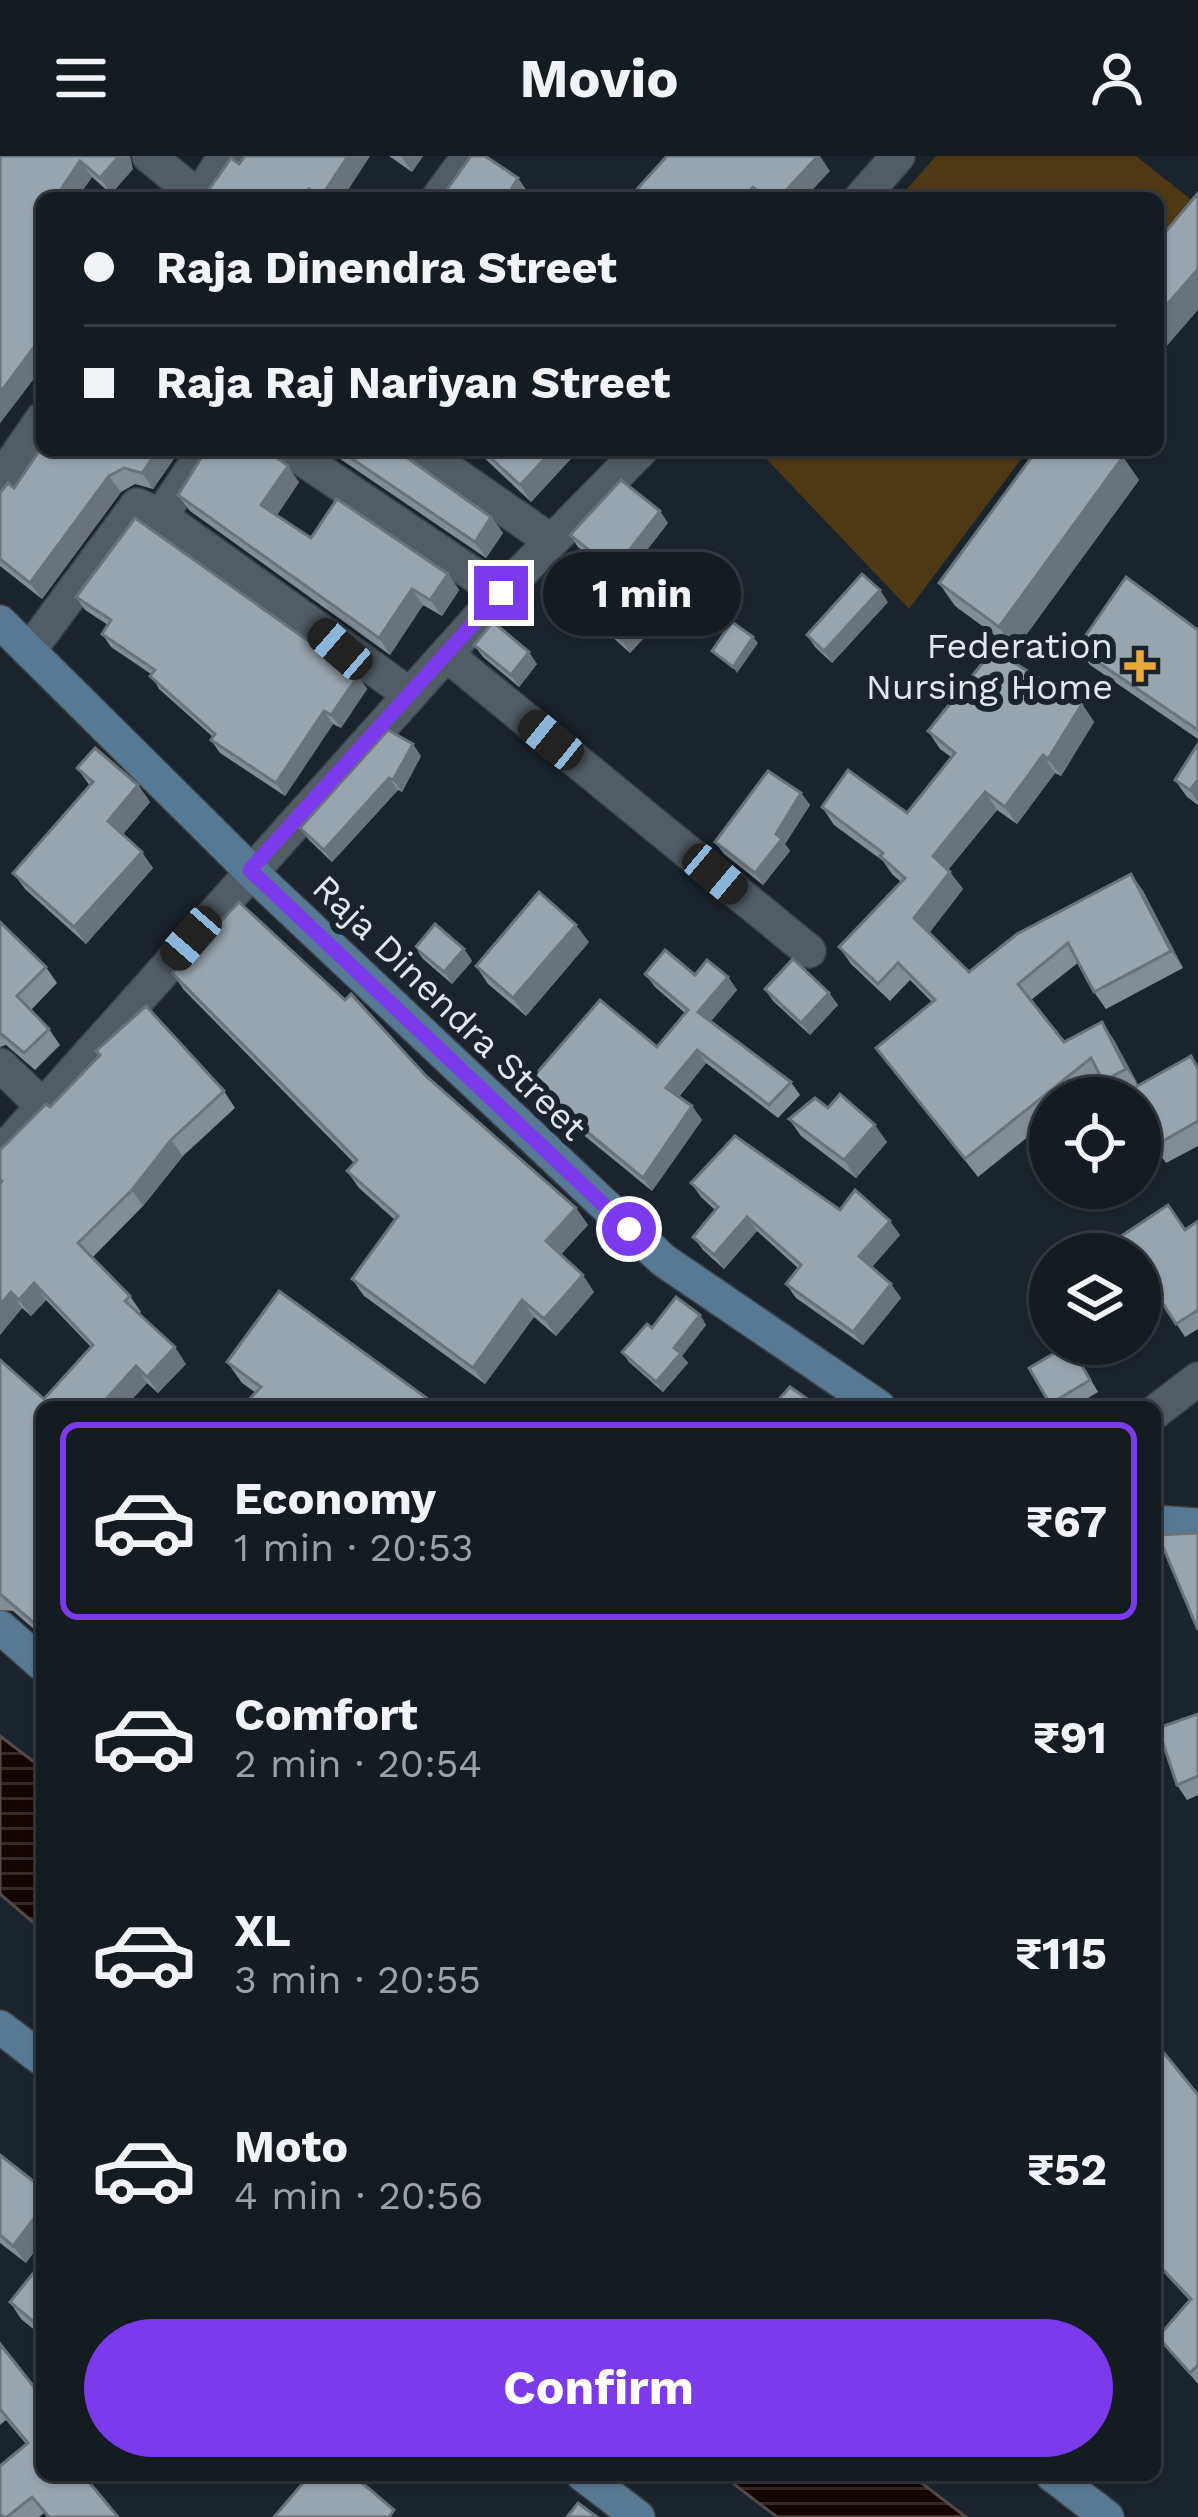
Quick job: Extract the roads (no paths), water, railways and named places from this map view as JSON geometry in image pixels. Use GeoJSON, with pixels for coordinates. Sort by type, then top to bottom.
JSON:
{"type":"FeatureCollection","features":[{"type":"Feature","properties":{"kind":"main road","name":"Raja Dinendra Street"},"geometry":{"type":"LineString","coordinates":[[0,622],[250,870],[663,1260],[870,1401]]}},
{"type":"Feature","properties":{"kind":"main road"},"geometry":{"type":"LineString","coordinates":[[1161,1522],[1198,1525]]}},
{"type":"Feature","properties":{"kind":"main road"},"geometry":{"type":"LineString","coordinates":[[0,1628],[36,1659]]}},
{"type":"Feature","properties":{"kind":"main road"},"geometry":{"type":"LineString","coordinates":[[0,2027],[36,2055]]}},
{"type":"Feature","properties":{"kind":"main road"},"geometry":{"type":"LineString","coordinates":[[591,2481],[638,2517]]}},
{"type":"Feature","properties":{"kind":"main road"},"geometry":{"type":"LineString","coordinates":[[1060,2481],[1107,2517]]}},
{"type":"Feature","properties":{"kind":"street"},"geometry":{"type":"LineString","coordinates":[[149,156],[191,192]]}},
{"type":"Feature","properties":{"kind":"street"},"geometry":{"type":"LineString","coordinates":[[202,192],[225,156]]}},
{"type":"Feature","properties":{"kind":"street"},"geometry":{"type":"LineString","coordinates":[[443,192],[470,156]]}},
{"type":"Feature","properties":{"kind":"street"},"geometry":{"type":"LineString","coordinates":[[866,192],[898,156]]}},
{"type":"Feature","properties":{"kind":"street"},"geometry":{"type":"LineString","coordinates":[[0,480],[36,428]]}},
{"type":"Feature","properties":{"kind":"street"},"geometry":{"type":"LineString","coordinates":[[161,516],[201,456]]}},
{"type":"Feature","properties":{"kind":"street"},"geometry":{"type":"LineString","coordinates":[[298,456],[501,593]]}},
{"type":"Feature","properties":{"kind":"street"},"geometry":{"type":"LineString","coordinates":[[429,456],[551,541]]}},
{"type":"Feature","properties":{"kind":"street"},"geometry":{"type":"LineString","coordinates":[[0,1154],[409,694],[635,456]]}},
{"type":"Feature","properties":{"kind":"street"},"geometry":{"type":"LineString","coordinates":[[29,651],[137,505],[161,516],[409,694]]}},
{"type":"Feature","properties":{"kind":"street"},"geometry":{"type":"LineString","coordinates":[[447,655],[808,951]]}},
{"type":"Feature","properties":{"kind":"street"},"geometry":{"type":"LineString","coordinates":[[0,1065],[43,1106]]}},
{"type":"Feature","properties":{"kind":"street"},"geometry":{"type":"LineString","coordinates":[[1161,1407],[1198,1378]]}},
{"type":"Feature","properties":{"kind":"place","name":"Federation Nursing Home"},"geometry":{"type":"Point","coordinates":[1140,666]}}]}
